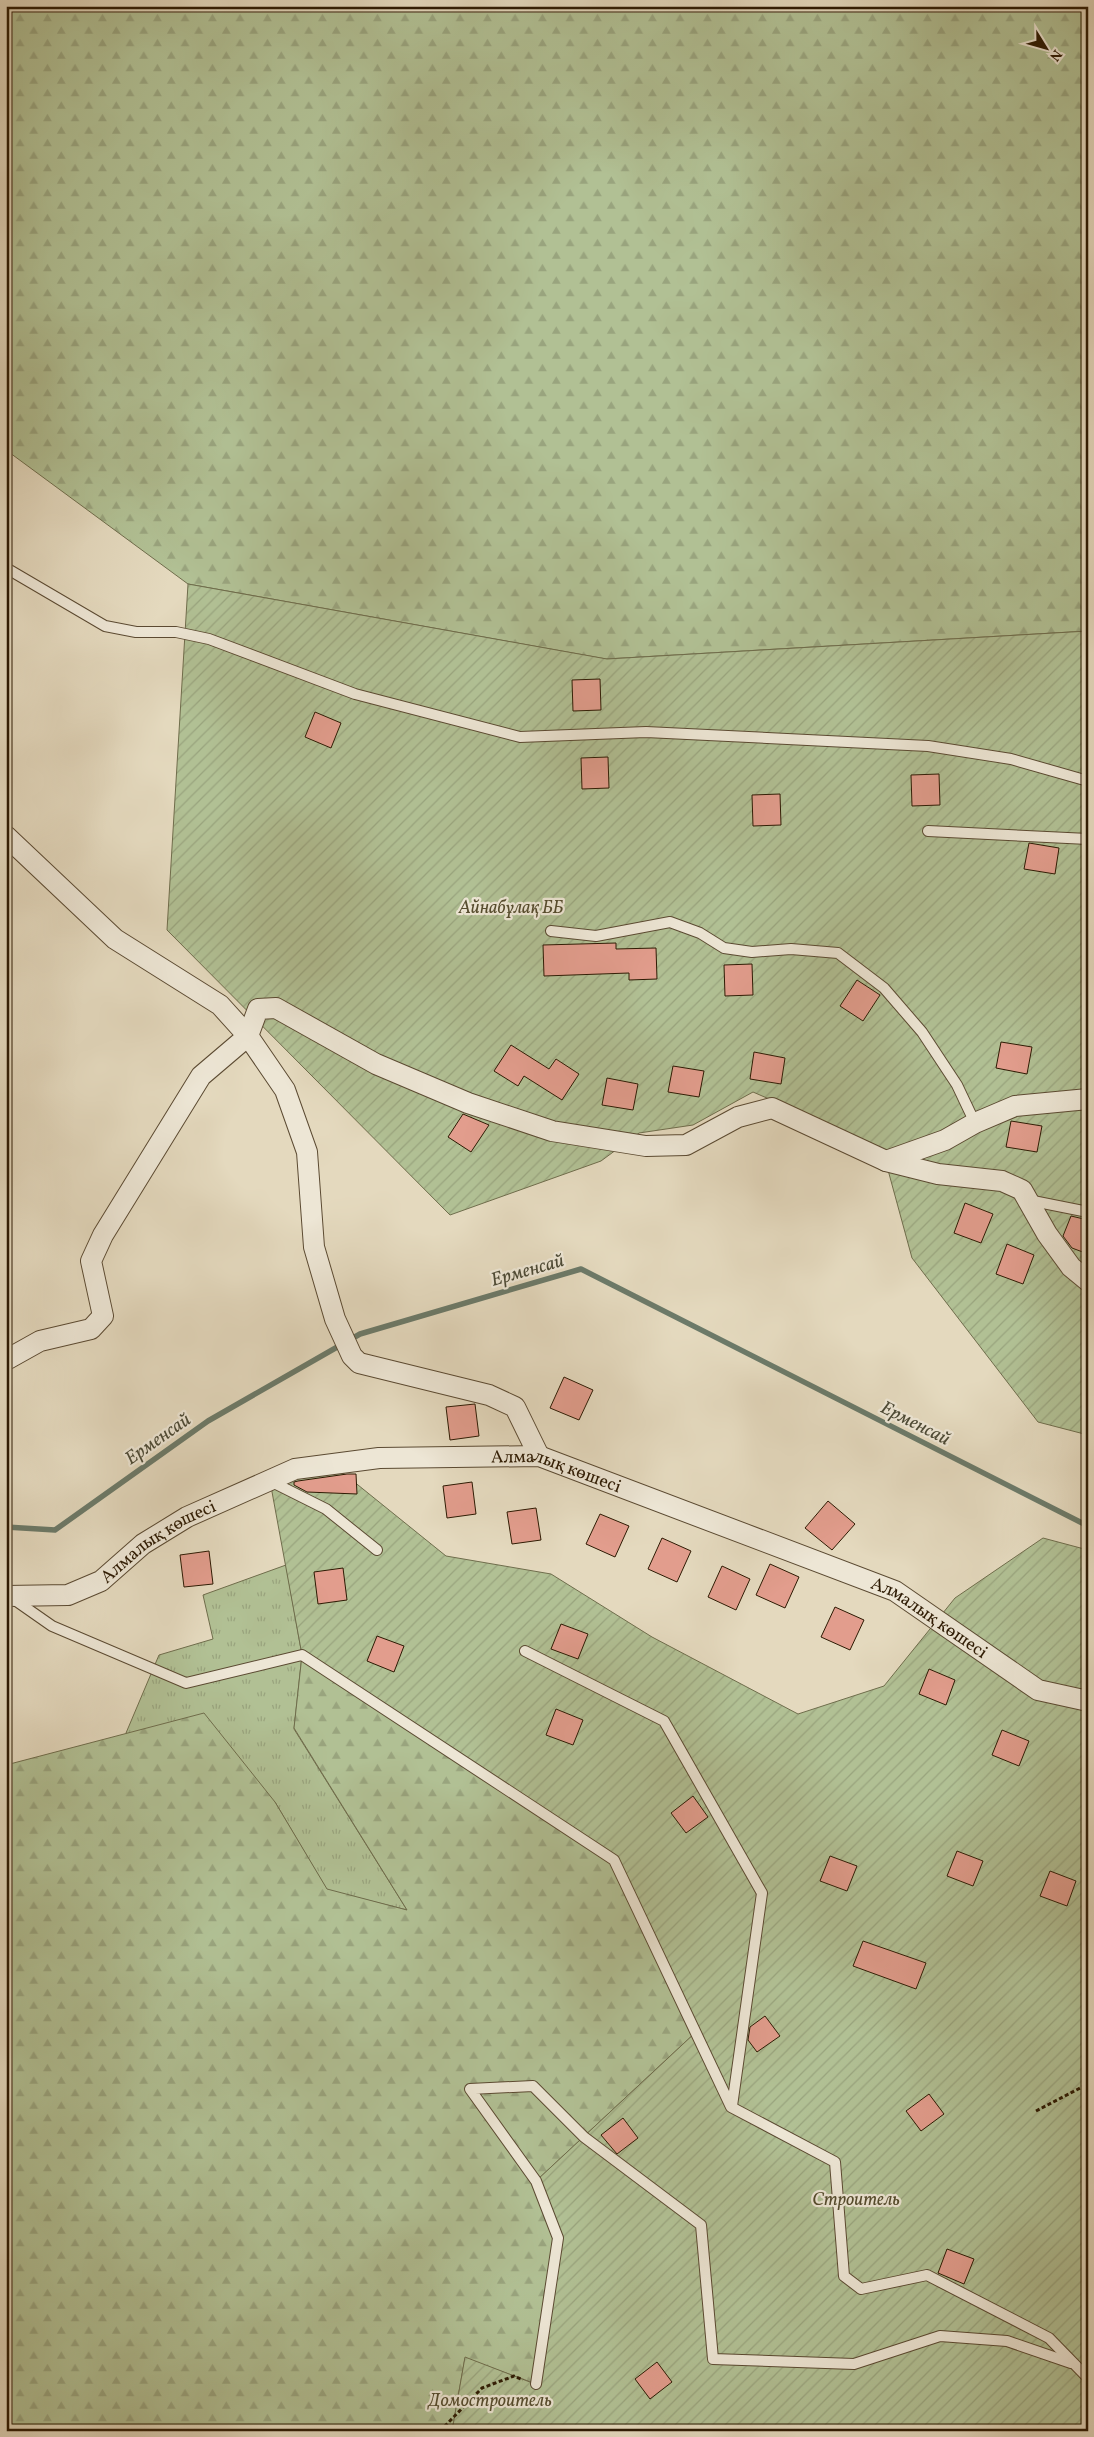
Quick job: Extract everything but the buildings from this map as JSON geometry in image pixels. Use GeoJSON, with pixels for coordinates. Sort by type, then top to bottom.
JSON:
{"type":"FeatureCollection","features":[{"type":"Feature","properties":{"kind":"street"},"geometry":{"type":"LineString","coordinates":[[6,836],[115,939],[220,1006],[248,1036],[285,1090],[307,1152],[314,1247],[335,1319],[352,1356],[358,1363],[489,1395],[515,1407],[539,1456]]}},
{"type":"Feature","properties":{"kind":"street"},"geometry":{"type":"LineString","coordinates":[[6,1360],[40,1341],[91,1329],[103,1316],[91,1261],[103,1236],[201,1076],[248,1036],[258,1009],[276,1008],[376,1064],[468,1103],[552,1131],[646,1146],[686,1145],[738,1117],[772,1108],[886,1161],[938,1174],[1002,1181],[1022,1190],[1047,1234],[1070,1267],[1088,1281]]}},
{"type":"Feature","properties":{"kind":"street"},"geometry":{"type":"LineString","coordinates":[[886,1161],[945,1140],[975,1123],[1015,1106],[1088,1099]]}},
{"type":"Feature","properties":{"kind":"street","name":"Алмалық көшесі"},"geometry":{"type":"LineString","coordinates":[[8,1597],[68,1595],[101,1581],[143,1544],[187,1517],[295,1469],[379,1458],[539,1456],[895,1591],[1038,1690],[1088,1701]]}},
{"type":"Feature","properties":{"kind":"lane"},"geometry":{"type":"LineString","coordinates":[[6,568],[106,626],[136,632],[176,632],[209,639],[355,694],[520,736],[646,732],[928,746],[1011,759],[1088,781]]}},
{"type":"Feature","properties":{"kind":"lane"},"geometry":{"type":"LineString","coordinates":[[928,831],[1088,838]]}},
{"type":"Feature","properties":{"kind":"lane"},"geometry":{"type":"LineString","coordinates":[[551,931],[596,936],[670,922],[700,933],[724,948],[752,952],[791,948],[838,953],[884,988],[922,1032],[957,1085],[975,1123]]}},
{"type":"Feature","properties":{"kind":"lane"},"geometry":{"type":"LineString","coordinates":[[1027,1200],[1088,1212]]}},
{"type":"Feature","properties":{"kind":"lane"},"geometry":{"type":"LineString","coordinates":[[270,1481],[326,1509],[377,1550]]}},
{"type":"Feature","properties":{"kind":"lane"},"geometry":{"type":"LineString","coordinates":[[8,1597],[52,1626],[186,1683],[302,1655],[614,1860],[731,2107],[835,2162],[844,2276],[861,2289],[927,2275],[1049,2338],[1088,2378]]}},
{"type":"Feature","properties":{"kind":"lane"},"geometry":{"type":"LineString","coordinates":[[525,1651],[664,1721],[762,1893],[731,2107]]}},
{"type":"Feature","properties":{"kind":"lane"},"geometry":{"type":"LineString","coordinates":[[536,2384],[558,2238],[536,2181],[470,2090],[533,2086],[584,2137],[701,2225],[713,2359],[854,2364],[940,2336],[1007,2341],[1074,2364]]}},
{"type":"Feature","properties":{"kind":"path"},"geometry":{"type":"LineString","coordinates":[[1036,2110],[1088,2084]]}},
{"type":"Feature","properties":{"kind":"path"},"geometry":{"type":"LineString","coordinates":[[440,2431],[482,2388],[514,2376],[536,2384]]}},
{"type":"Feature","properties":{"kind":"green space"},"geometry":{"type":"Polygon","coordinates":[[[6,6],[1088,6],[1088,631],[606,659],[188,584],[6,450],[6,6]]]}},
{"type":"Feature","properties":{"kind":"green space","name":"Айнабұлақ ББ"},"geometry":{"type":"Polygon","coordinates":[[[188,584],[607,659],[1088,631],[1088,1435],[1038,1422],[912,1258],[882,1148],[753,1092],[693,1125],[639,1133],[601,1161],[450,1215],[167,930],[188,584]]]}},
{"type":"Feature","properties":{"kind":"green space","name":"Строитель"},"geometry":{"type":"Polygon","coordinates":[[[332,1464],[446,1556],[551,1574],[652,1637],[798,1714],[884,1686],[955,1598],[1043,1538],[1088,1550],[1088,2431],[452,2431],[465,2357],[535,2384],[558,2238],[536,2181],[696,2032],[614,1860],[302,1655],[270,1481],[332,1464]]]}},
{"type":"Feature","properties":{"kind":"green space"},"geometry":{"type":"Polygon","coordinates":[[[286,1565],[302,1655],[294,1729],[407,1910],[327,1890],[275,1802],[126,1733],[159,1655],[213,1639],[203,1595],[286,1565]]]}},
{"type":"Feature","properties":{"kind":"green space"},"geometry":{"type":"Polygon","coordinates":[[[302,1655],[614,1860],[696,2032],[536,2181],[558,2238],[536,2384],[465,2358],[452,2431],[6,2431],[6,1765],[204,1713],[275,1802],[327,1889],[407,1910],[294,1728],[302,1655]]]}},
{"type":"Feature","properties":{"kind":"waterway","name":"Ерменсай"},"geometry":{"type":"LineString","coordinates":[[6,1527],[55,1530],[208,1421],[360,1334],[581,1269],[1088,1526]]}},
{"type":"Feature","properties":{"kind":"park label","name":"Домостроитель"},"geometry":{"type":"Point","coordinates":[490,2400]}}]}
